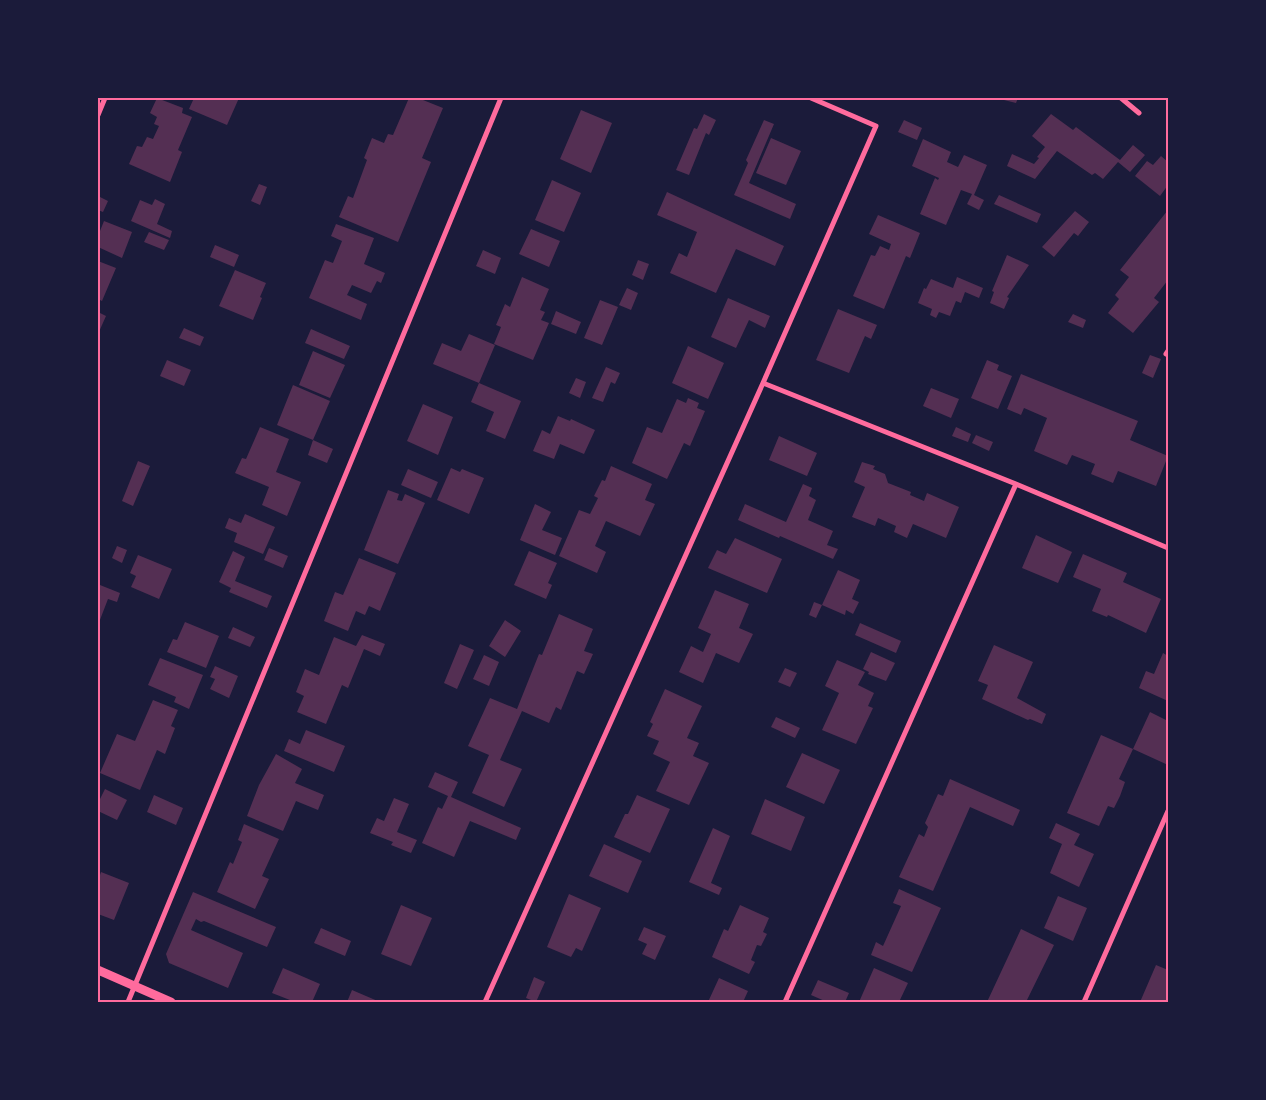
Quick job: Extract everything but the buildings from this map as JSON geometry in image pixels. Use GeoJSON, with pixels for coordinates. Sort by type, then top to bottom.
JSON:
{"type":"FeatureCollection","features":[{"type":"Feature","properties":{"kind":"street"},"geometry":{"type":"LineString","coordinates":[[98,115],[105,98]]}},
{"type":"Feature","properties":{"kind":"street"},"geometry":{"type":"LineString","coordinates":[[128,1002],[500,98]]}},
{"type":"Feature","properties":{"kind":"street"},"geometry":{"type":"LineString","coordinates":[[485,1002],[763,383],[876,126],[811,98]]}},
{"type":"Feature","properties":{"kind":"street"},"geometry":{"type":"LineString","coordinates":[[1121,98],[1139,113]]}},
{"type":"Feature","properties":{"kind":"street"},"geometry":{"type":"LineString","coordinates":[[763,383],[1016,484],[1168,548]]}},
{"type":"Feature","properties":{"kind":"street"},"geometry":{"type":"LineString","coordinates":[[785,1002],[1016,484]]}},
{"type":"Feature","properties":{"kind":"street"},"geometry":{"type":"LineString","coordinates":[[1084,1002],[1168,811]]}},
{"type":"Feature","properties":{"kind":"street"},"geometry":{"type":"LineString","coordinates":[[98,970],[171,1002]]}}]}
